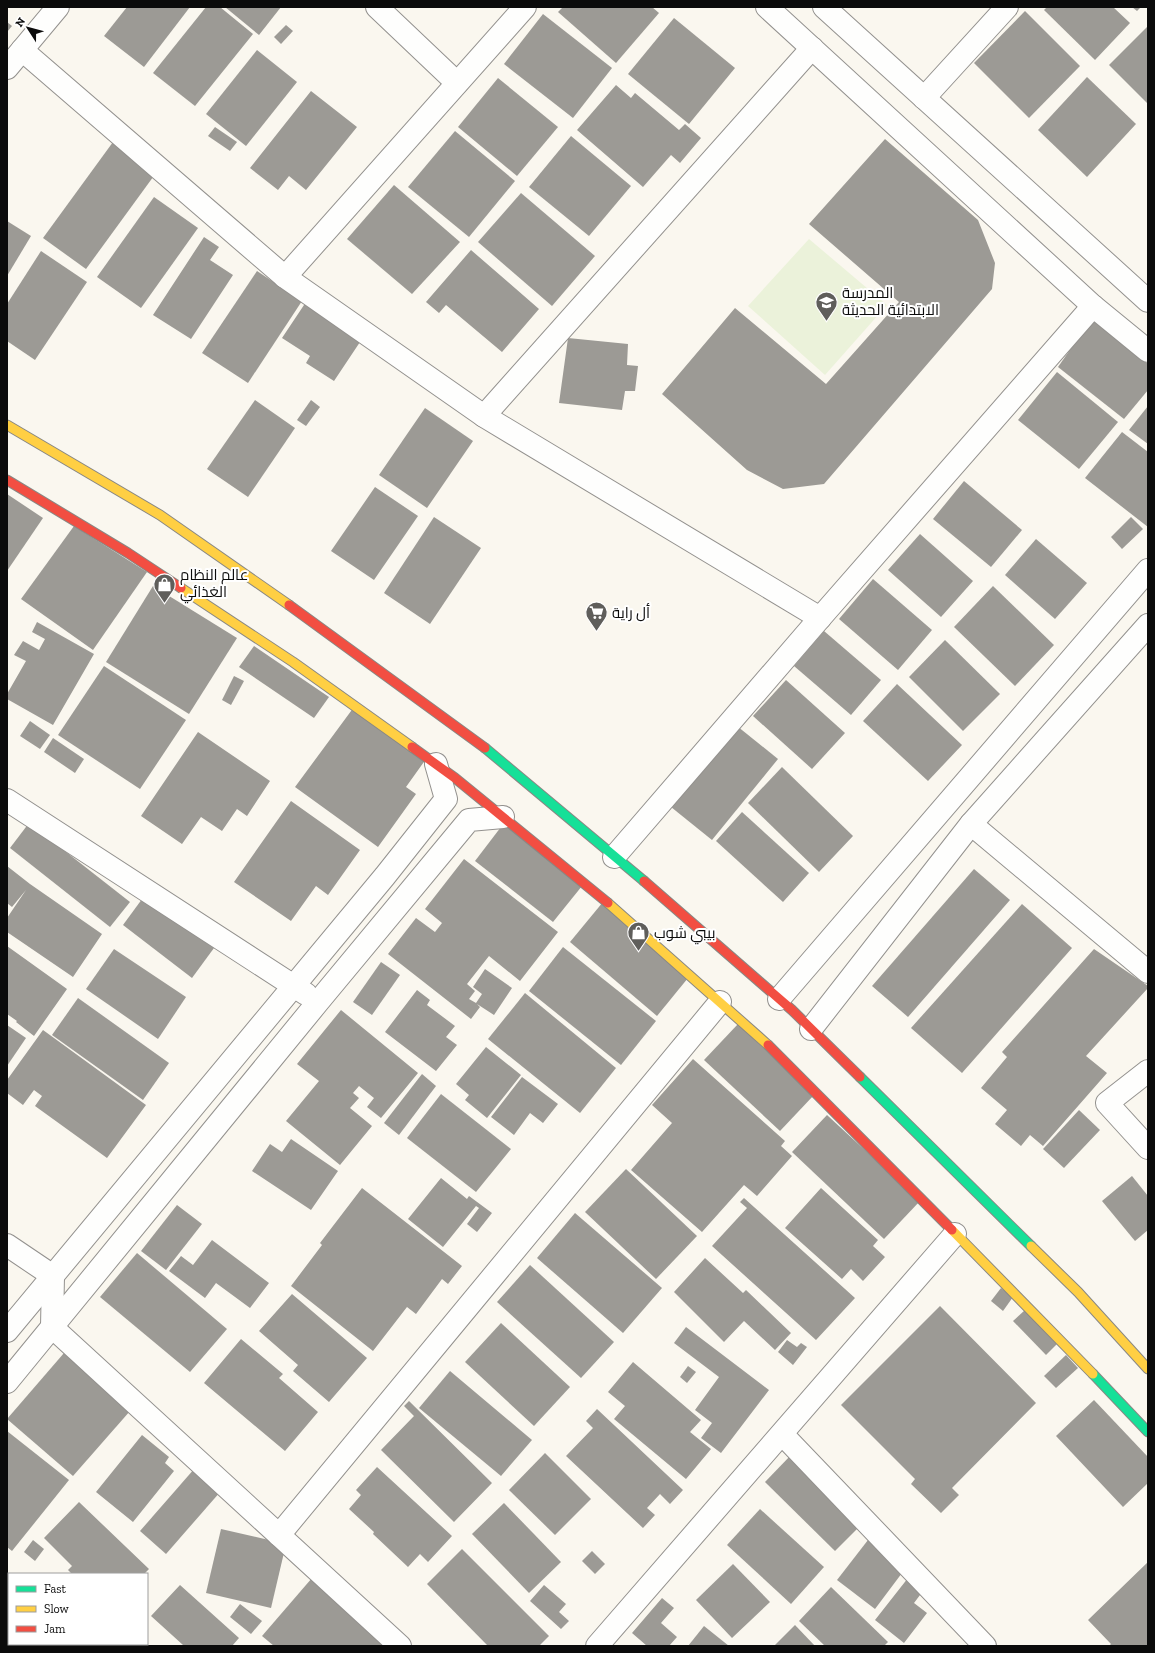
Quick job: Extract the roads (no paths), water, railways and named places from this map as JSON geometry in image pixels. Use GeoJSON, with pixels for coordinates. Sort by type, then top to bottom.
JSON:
{"type":"FeatureCollection","features":[{"type":"Feature","properties":{"kind":"main road"},"geometry":{"type":"LineString","coordinates":[[7,425],[160,516],[325,630],[482,746],[614,857],[812,1029],[1078,1292],[1148,1369]]}},
{"type":"Feature","properties":{"kind":"main road"},"geometry":{"type":"LineString","coordinates":[[7,480],[128,553],[293,662],[436,764],[612,906],[762,1038],[1048,1327],[1148,1432]]}},
{"type":"Feature","properties":{"kind":"street"},"geometry":{"type":"LineString","coordinates":[[7,68],[58,7]]}},
{"type":"Feature","properties":{"kind":"street"},"geometry":{"type":"LineString","coordinates":[[377,7],[457,83]]}},
{"type":"Feature","properties":{"kind":"street"},"geometry":{"type":"LineString","coordinates":[[285,276],[525,7]]}},
{"type":"Feature","properties":{"kind":"street"},"geometry":{"type":"LineString","coordinates":[[767,7],[1093,306],[1148,351]]}},
{"type":"Feature","properties":{"kind":"street"},"geometry":{"type":"LineString","coordinates":[[824,7],[1148,301]]}},
{"type":"Feature","properties":{"kind":"street"},"geometry":{"type":"LineString","coordinates":[[924,98],[1007,7]]}},
{"type":"Feature","properties":{"kind":"street"},"geometry":{"type":"LineString","coordinates":[[484,416],[812,48]]}},
{"type":"Feature","properties":{"kind":"street"},"geometry":{"type":"LineString","coordinates":[[22,50],[285,276],[484,416],[820,618]]}},
{"type":"Feature","properties":{"kind":"street"},"geometry":{"type":"LineString","coordinates":[[614,857],[820,618],[1093,306]]}},
{"type":"Feature","properties":{"kind":"street"},"geometry":{"type":"LineString","coordinates":[[779,999],[1148,570]]}},
{"type":"Feature","properties":{"kind":"street"},"geometry":{"type":"LineString","coordinates":[[812,1029],[971,824],[1148,625]]}},
{"type":"Feature","properties":{"kind":"street"},"geometry":{"type":"LineString","coordinates":[[7,1331],[386,876],[446,798],[436,764]]}},
{"type":"Feature","properties":{"kind":"street"},"geometry":{"type":"LineString","coordinates":[[11,810],[318,1002]]}},
{"type":"Feature","properties":{"kind":"street"},"geometry":{"type":"LineString","coordinates":[[7,1382],[469,820],[503,817]]}},
{"type":"Feature","properties":{"kind":"street"},"geometry":{"type":"LineString","coordinates":[[971,824],[1148,972]]}},
{"type":"Feature","properties":{"kind":"street"},"geometry":{"type":"LineString","coordinates":[[279,1536],[720,1002]]}},
{"type":"Feature","properties":{"kind":"street"},"geometry":{"type":"LineString","coordinates":[[1148,1071],[1107,1103],[1148,1148]]}},
{"type":"Feature","properties":{"kind":"street"},"geometry":{"type":"LineString","coordinates":[[597,1646],[955,1234]]}},
{"type":"Feature","properties":{"kind":"street"},"geometry":{"type":"LineString","coordinates":[[7,1245],[53,1276]]}},
{"type":"Feature","properties":{"kind":"street"},"geometry":{"type":"LineString","coordinates":[[53,1276],[52,1328],[400,1646]]}},
{"type":"Feature","properties":{"kind":"street"},"geometry":{"type":"LineString","coordinates":[[782,1434],[973,1642]]}},
{"type":"Feature","properties":{"kind":"place","name":"المدرسة الابتدائية الحديثة"},"geometry":{"type":"Point","coordinates":[827,322]}},
{"type":"Feature","properties":{"kind":"place","name":"عالم النظام الغذائي"},"geometry":{"type":"Point","coordinates":[165,604]}},
{"type":"Feature","properties":{"kind":"place","name":"أل راية"},"geometry":{"type":"Point","coordinates":[597,632]}},
{"type":"Feature","properties":{"kind":"place","name":"بيبي شوب"},"geometry":{"type":"Point","coordinates":[638,952]}}]}
